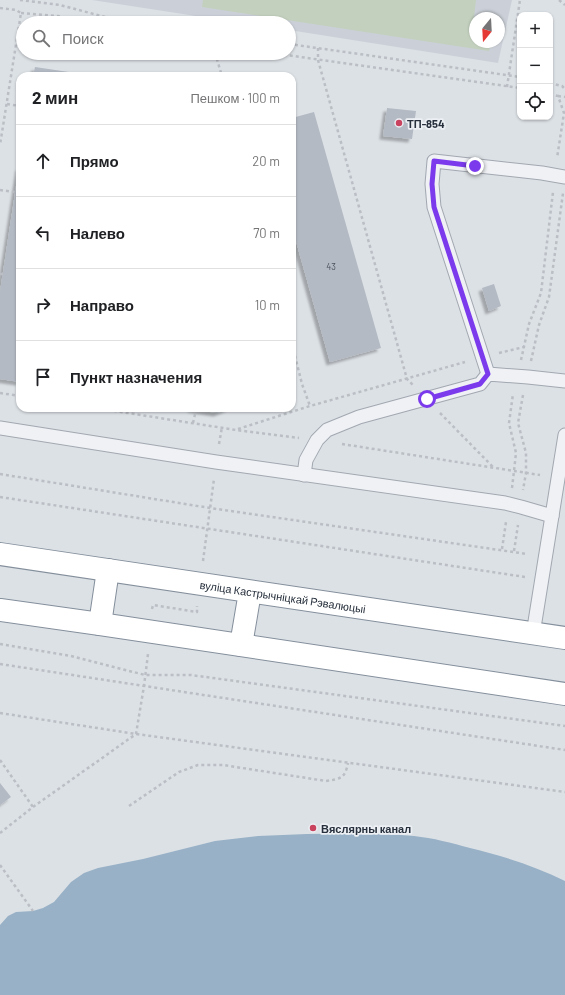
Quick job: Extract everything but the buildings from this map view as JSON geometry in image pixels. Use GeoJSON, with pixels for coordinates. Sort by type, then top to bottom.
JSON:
{"type":"FeatureCollection","features":[{"type":"Feature","properties":{"kind":"highway","name":"вуліца Кастрычніцкай Рэвалюцыі"},"geometry":{"type":"LineString","coordinates":[[0,554],[565,638]]}},
{"type":"Feature","properties":{"kind":"highway"},"geometry":{"type":"LineString","coordinates":[[100,624],[108,570]]}},
{"type":"Feature","properties":{"kind":"highway"},"geometry":{"type":"LineString","coordinates":[[241,645],[250,592]]}},
{"type":"Feature","properties":{"kind":"highway"},"geometry":{"type":"LineString","coordinates":[[0,610],[565,694]]}},
{"type":"Feature","properties":{"kind":"lane"},"geometry":{"type":"LineString","coordinates":[[488,374],[434,207],[432,184],[434,161],[560,176]]}},
{"type":"Feature","properties":{"kind":"lane"},"geometry":{"type":"LineString","coordinates":[[488,374],[565,381]]}},
{"type":"Feature","properties":{"kind":"lane"},"geometry":{"type":"LineString","coordinates":[[304,475],[306,460],[316,440],[327,430],[359,418],[480,384],[488,374]]}},
{"type":"Feature","properties":{"kind":"lane"},"geometry":{"type":"LineString","coordinates":[[0,428],[216,462],[509,504],[552,516]]}},
{"type":"Feature","properties":{"kind":"lane"},"geometry":{"type":"LineString","coordinates":[[533,634],[565,436]]}},
{"type":"Feature","properties":{"kind":"path"},"geometry":{"type":"LineString","coordinates":[[20,0],[60,5],[101,16]]}},
{"type":"Feature","properties":{"kind":"path"},"geometry":{"type":"LineString","coordinates":[[507,87],[520,0]]}},
{"type":"Feature","properties":{"kind":"path"},"geometry":{"type":"LineString","coordinates":[[559,0],[565,5]]}},
{"type":"Feature","properties":{"kind":"path"},"geometry":{"type":"LineString","coordinates":[[0,8],[16,10],[21,13],[58,16]]}},
{"type":"Feature","properties":{"kind":"path"},"geometry":{"type":"LineString","coordinates":[[0,145],[16,43]]}},
{"type":"Feature","properties":{"kind":"path"},"geometry":{"type":"LineString","coordinates":[[296,45],[517,76]]}},
{"type":"Feature","properties":{"kind":"path"},"geometry":{"type":"LineString","coordinates":[[318,48],[318,60],[407,379],[494,468]]}},
{"type":"Feature","properties":{"kind":"path"},"geometry":{"type":"LineString","coordinates":[[296,57],[517,88]]}},
{"type":"Feature","properties":{"kind":"path"},"geometry":{"type":"LineString","coordinates":[[217,60],[221,72]]}},
{"type":"Feature","properties":{"kind":"path"},"geometry":{"type":"LineString","coordinates":[[553,84],[562,86],[565,89]]}},
{"type":"Feature","properties":{"kind":"path"},"geometry":{"type":"LineString","coordinates":[[553,95],[565,97]]}},
{"type":"Feature","properties":{"kind":"path"},"geometry":{"type":"LineString","coordinates":[[502,549],[516,453],[509,423],[513,395],[529,324],[541,293],[560,176],[564,113],[558,96]]}},
{"type":"Feature","properties":{"kind":"path"},"geometry":{"type":"LineString","coordinates":[[6,104],[16,105]]}},
{"type":"Feature","properties":{"kind":"path"},"geometry":{"type":"LineString","coordinates":[[0,190],[15,192]]}},
{"type":"Feature","properties":{"kind":"path"},"geometry":{"type":"LineString","coordinates":[[296,411],[483,357],[524,348]]}},
{"type":"Feature","properties":{"kind":"path"},"geometry":{"type":"LineString","coordinates":[[296,360],[302,384],[310,406]]}},
{"type":"Feature","properties":{"kind":"path"},"geometry":{"type":"LineString","coordinates":[[0,393],[16,395]]}},
{"type":"Feature","properties":{"kind":"path"},"geometry":{"type":"LineString","coordinates":[[193,423],[196,412]]}},
{"type":"Feature","properties":{"kind":"path"},"geometry":{"type":"LineString","coordinates":[[236,430],[292,412]]}},
{"type":"Feature","properties":{"kind":"path"},"geometry":{"type":"LineString","coordinates":[[0,474],[218,509],[546,556]]}},
{"type":"Feature","properties":{"kind":"path"},"geometry":{"type":"LineString","coordinates":[[0,497],[542,580]]}},
{"type":"Feature","properties":{"kind":"path"},"geometry":{"type":"LineString","coordinates":[[0,644],[71,656],[145,675],[191,675],[565,726]]}},
{"type":"Feature","properties":{"kind":"path"},"geometry":{"type":"LineString","coordinates":[[0,664],[565,750]]}},
{"type":"Feature","properties":{"kind":"path"},"geometry":{"type":"LineString","coordinates":[[0,832],[33,806],[136,734],[144,686]]}},
{"type":"Feature","properties":{"kind":"path"},"geometry":{"type":"LineString","coordinates":[[0,713],[136,734],[565,792]]}},
{"type":"Feature","properties":{"kind":"path"},"geometry":{"type":"LineString","coordinates":[[0,760],[33,806]]}},
{"type":"Feature","properties":{"kind":"path"},"geometry":{"type":"LineString","coordinates":[[130,806],[179,772],[198,765],[223,765],[326,781],[340,779],[346,772],[348,763]]}},
{"type":"Feature","properties":{"kind":"path"},"geometry":{"type":"LineString","coordinates":[[0,864],[33,911]]}},
{"type":"Feature","properties":{"kind":"shaded area"},"geometry":{"type":"Polygon","coordinates":[[[92,0],[512,0],[505,32],[505,12],[469,12],[469,48],[501,48],[498,63],[296,31],[296,16],[196,16],[92,0]]]}},
{"type":"Feature","properties":{"kind":"green space"},"geometry":{"type":"Polygon","coordinates":[[[203,0],[476,0],[475,12],[469,12],[469,48],[296,21],[296,16],[261,16],[202,7],[203,0]]]}},
{"type":"Feature","properties":{"kind":"green space"},"geometry":{"type":"Polygon","coordinates":[[[469,48],[490,48],[489,51],[469,48]]]}},
{"type":"Feature","properties":{"kind":"water"},"geometry":{"type":"Polygon","coordinates":[[[307,834],[387,834],[428,838],[507,858],[565,881],[565,995],[0,995],[0,925],[8,916],[16,912],[33,911],[54,902],[71,882],[84,873],[98,868],[143,859],[215,841],[258,836],[307,834]]]}},
{"type":"Feature","properties":{"kind":"place","name":"ТП-854"},"geometry":{"type":"Point","coordinates":[399,123]}},
{"type":"Feature","properties":{"kind":"place","name":"Вяслярны канал"},"geometry":{"type":"Point","coordinates":[313,828]}},
{"type":"Feature","properties":{"kind":"route"},"geometry":{"type":"LineString","coordinates":[[427,399],[480,384],[488,374],[434,207],[432,184],[434,161],[475,166]]}}]}
